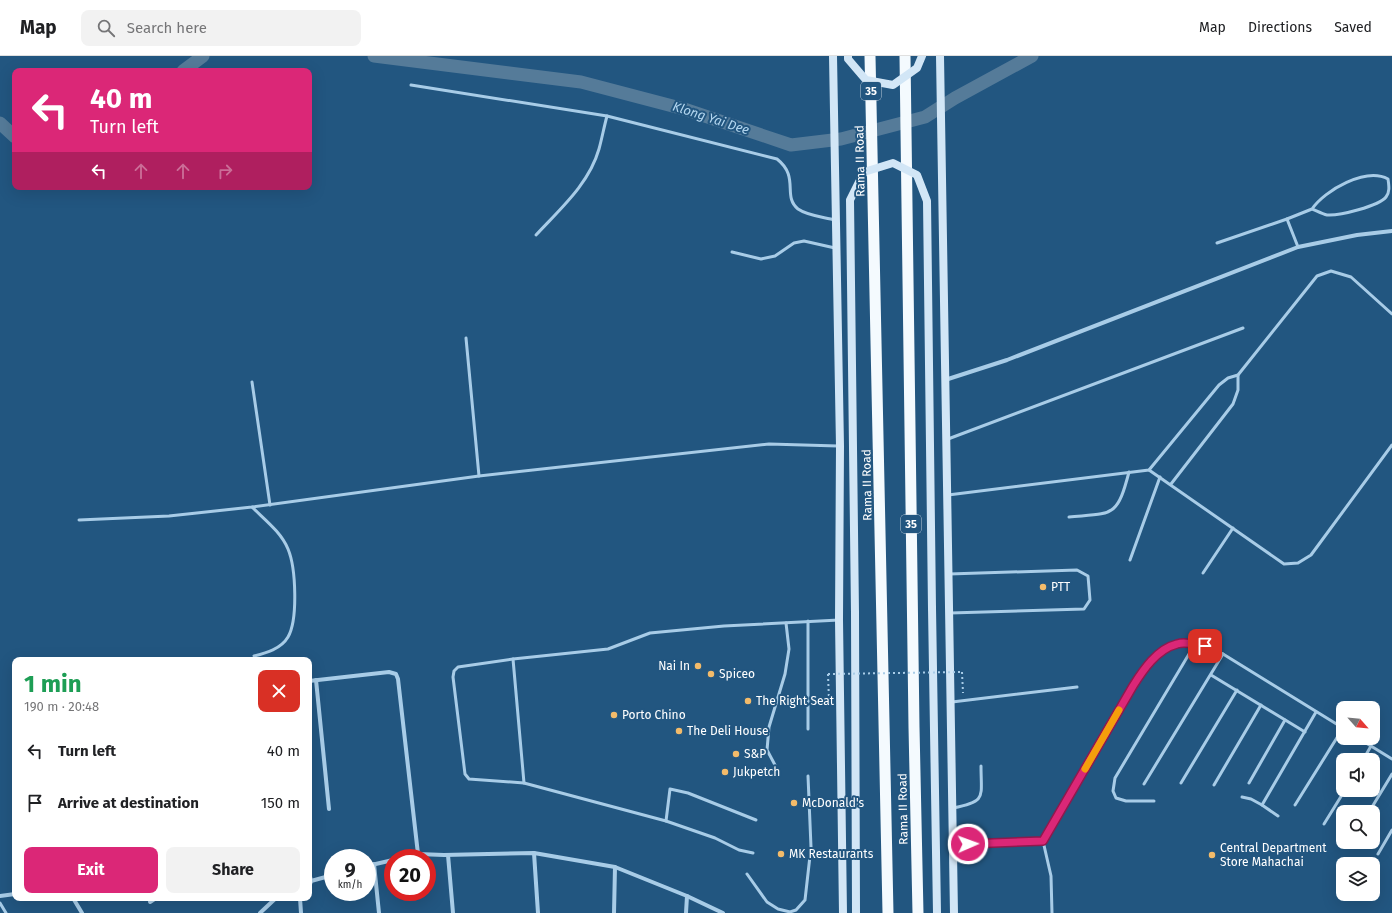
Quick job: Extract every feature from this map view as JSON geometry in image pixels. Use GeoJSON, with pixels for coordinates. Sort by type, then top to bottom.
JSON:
{"type":"FeatureCollection","features":[{"type":"Feature","properties":{"kind":"highway","name":"Rama II Road"},"geometry":{"type":"LineString","coordinates":[[870,56],[888,913]]}},
{"type":"Feature","properties":{"kind":"highway","name":"Rama II Road"},"geometry":{"type":"LineString","coordinates":[[905,56],[918,913]]}},
{"type":"Feature","properties":{"kind":"main road"},"geometry":{"type":"LineString","coordinates":[[833,56],[840,446],[839,620],[843,913]]}},
{"type":"Feature","properties":{"kind":"main road"},"geometry":{"type":"LineString","coordinates":[[848,56],[848,59],[866,80],[893,85],[917,68],[922,56]]}},
{"type":"Feature","properties":{"kind":"main road"},"geometry":{"type":"LineString","coordinates":[[940,56],[954,913]]}},
{"type":"Feature","properties":{"kind":"main road"},"geometry":{"type":"LineString","coordinates":[[856,913],[855,613],[850,200],[864,172],[893,163],[917,175],[927,201],[937,913]]}},
{"type":"Feature","properties":{"kind":"street"},"geometry":{"type":"LineString","coordinates":[[945,380],[1008,360],[1298,247],[1330,240],[1392,231]]}},
{"type":"Feature","properties":{"kind":"street"},"geometry":{"type":"LineString","coordinates":[[312,681],[389,672],[396,674],[398,679],[417,849]]}},
{"type":"Feature","properties":{"kind":"street"},"geometry":{"type":"LineString","coordinates":[[316,680],[329,810]]}},
{"type":"Feature","properties":{"kind":"street"},"geometry":{"type":"LineString","coordinates":[[436,855],[534,853],[615,867],[687,896],[723,913]]}},
{"type":"Feature","properties":{"kind":"street"},"geometry":{"type":"LineString","coordinates":[[534,853],[538,913]]}},
{"type":"Feature","properties":{"kind":"street"},"geometry":{"type":"LineString","coordinates":[[448,855],[453,913]]}},
{"type":"Feature","properties":{"kind":"street"},"geometry":{"type":"LineString","coordinates":[[614,913],[615,867]]}},
{"type":"Feature","properties":{"kind":"street"},"geometry":{"type":"LineString","coordinates":[[312,881],[324,877]]}},
{"type":"Feature","properties":{"kind":"street"},"geometry":{"type":"LineString","coordinates":[[376,884],[379,913]]}},
{"type":"Feature","properties":{"kind":"street"},"geometry":{"type":"LineString","coordinates":[[0,896],[12,894]]}},
{"type":"Feature","properties":{"kind":"street"},"geometry":{"type":"LineString","coordinates":[[686,913],[687,896]]}},
{"type":"Feature","properties":{"kind":"street"},"geometry":{"type":"LineString","coordinates":[[75,901],[82,913]]}},
{"type":"Feature","properties":{"kind":"street"},"geometry":{"type":"LineString","coordinates":[[260,913],[273,901]]}},
{"type":"Feature","properties":{"kind":"street"},"geometry":{"type":"LineString","coordinates":[[300,901],[301,913]]}},
{"type":"Feature","properties":{"kind":"lane"},"geometry":{"type":"LineString","coordinates":[[411,85],[607,116],[777,159],[785,166],[789,174],[792,202],[798,209],[836,220]]}},
{"type":"Feature","properties":{"kind":"lane"},"geometry":{"type":"LineString","coordinates":[[536,234],[580,188],[599,150],[607,116]]}},
{"type":"Feature","properties":{"kind":"lane"},"geometry":{"type":"LineString","coordinates":[[1217,244],[1312,210],[1324,196],[1333,189],[1346,184],[1365,177],[1382,176],[1388,179],[1389,191],[1386,198],[1378,202],[1341,213],[1327,215],[1312,210]]}},
{"type":"Feature","properties":{"kind":"lane"},"geometry":{"type":"LineString","coordinates":[[1287,219],[1298,247]]}},
{"type":"Feature","properties":{"kind":"lane"},"geometry":{"type":"LineString","coordinates":[[732,252],[761,259],[775,256],[794,243],[804,241],[836,248]]}},
{"type":"Feature","properties":{"kind":"lane"},"geometry":{"type":"LineString","coordinates":[[1149,470],[1218,385],[1228,378],[1238,375],[1317,276],[1331,271],[1351,276],[1392,314]]}},
{"type":"Feature","properties":{"kind":"lane"},"geometry":{"type":"LineString","coordinates":[[946,440],[1243,328]]}},
{"type":"Feature","properties":{"kind":"lane"},"geometry":{"type":"LineString","coordinates":[[466,338],[479,476]]}},
{"type":"Feature","properties":{"kind":"lane"},"geometry":{"type":"LineString","coordinates":[[1171,484],[1233,404],[1238,390],[1238,375]]}},
{"type":"Feature","properties":{"kind":"lane"},"geometry":{"type":"LineString","coordinates":[[252,382],[270,505]]}},
{"type":"Feature","properties":{"kind":"lane"},"geometry":{"type":"LineString","coordinates":[[78,520],[169,516],[252,507],[479,476],[769,444],[840,446]]}},
{"type":"Feature","properties":{"kind":"lane"},"geometry":{"type":"LineString","coordinates":[[947,495],[1149,470],[1284,564],[1298,563],[1311,554],[1392,445]]}},
{"type":"Feature","properties":{"kind":"lane"},"geometry":{"type":"LineString","coordinates":[[1069,517],[1103,514],[1115,509],[1123,496],[1128,472]]}},
{"type":"Feature","properties":{"kind":"lane"},"geometry":{"type":"LineString","coordinates":[[1130,560],[1160,477]]}},
{"type":"Feature","properties":{"kind":"lane"},"geometry":{"type":"LineString","coordinates":[[252,507],[278,533],[289,550],[295,585],[292,627],[287,638],[270,652],[254,656]]}},
{"type":"Feature","properties":{"kind":"lane"},"geometry":{"type":"LineString","coordinates":[[1202,573],[1233,528]]}},
{"type":"Feature","properties":{"kind":"lane"},"geometry":{"type":"LineString","coordinates":[[948,574],[1077,570],[1088,576],[1090,600],[1084,609],[949,613]]}},
{"type":"Feature","properties":{"kind":"lane"},"geometry":{"type":"LineString","coordinates":[[752,853],[739,850],[715,838],[666,821],[524,783],[470,779],[466,777],[453,677],[454,671],[458,667],[513,659],[608,649],[650,633],[724,626],[839,620]]}},
{"type":"Feature","properties":{"kind":"lane"},"geometry":{"type":"LineString","coordinates":[[808,622],[808,729]]}},
{"type":"Feature","properties":{"kind":"lane"},"geometry":{"type":"LineString","coordinates":[[775,765],[767,750],[769,727],[787,662],[789,649],[786,623]]}},
{"type":"Feature","properties":{"kind":"lane"},"geometry":{"type":"LineString","coordinates":[[1052,913],[1051,876],[1043,841],[1133,686],[1146,666],[1166,649],[1177,644],[1195,644],[1205,646],[1223,654],[1336,724]]}},
{"type":"Feature","properties":{"kind":"lane"},"geometry":{"type":"LineString","coordinates":[[1154,801],[1126,801],[1116,798],[1113,791],[1115,778],[1195,644]]}},
{"type":"Feature","properties":{"kind":"lane"},"geometry":{"type":"LineString","coordinates":[[1144,784],[1212,675],[1223,654]]}},
{"type":"Feature","properties":{"kind":"lane"},"geometry":{"type":"LineString","coordinates":[[513,659],[524,783]]}},
{"type":"Feature","properties":{"kind":"lane"},"geometry":{"type":"LineString","coordinates":[[1212,675],[1305,732]]}},
{"type":"Feature","properties":{"kind":"lane"},"geometry":{"type":"LineString","coordinates":[[951,702],[1077,687]]}},
{"type":"Feature","properties":{"kind":"lane"},"geometry":{"type":"LineString","coordinates":[[1180,783],[1237,690]]}},
{"type":"Feature","properties":{"kind":"lane"},"geometry":{"type":"LineString","coordinates":[[1214,785],[1261,705]]}},
{"type":"Feature","properties":{"kind":"lane"},"geometry":{"type":"LineString","coordinates":[[1262,805],[1316,712]]}},
{"type":"Feature","properties":{"kind":"lane"},"geometry":{"type":"LineString","coordinates":[[1249,783],[1285,720]]}},
{"type":"Feature","properties":{"kind":"lane"},"geometry":{"type":"LineString","coordinates":[[1295,805],[1336,739]]}},
{"type":"Feature","properties":{"kind":"lane"},"geometry":{"type":"LineString","coordinates":[[1367,753],[1371,746],[1392,759]]}},
{"type":"Feature","properties":{"kind":"lane"},"geometry":{"type":"LineString","coordinates":[[953,808],[974,804],[980,797],[981,766]]}},
{"type":"Feature","properties":{"kind":"lane"},"geometry":{"type":"LineString","coordinates":[[1373,805],[1392,774]]}},
{"type":"Feature","properties":{"kind":"lane"},"geometry":{"type":"LineString","coordinates":[[747,874],[768,902],[778,909],[790,912],[796,910],[805,900],[811,847],[808,776]]}},
{"type":"Feature","properties":{"kind":"lane"},"geometry":{"type":"LineString","coordinates":[[666,821],[670,789],[688,793],[756,820]]}},
{"type":"Feature","properties":{"kind":"lane"},"geometry":{"type":"LineString","coordinates":[[1242,797],[1251,799],[1278,816]]}},
{"type":"Feature","properties":{"kind":"lane"},"geometry":{"type":"LineString","coordinates":[[1324,824],[1341,797]]}},
{"type":"Feature","properties":{"kind":"lane"},"geometry":{"type":"LineString","coordinates":[[1378,854],[1392,830]]}},
{"type":"Feature","properties":{"kind":"lane"},"geometry":{"type":"LineString","coordinates":[[953,844],[1043,841]]}},
{"type":"Feature","properties":{"kind":"lane"},"geometry":{"type":"LineString","coordinates":[[0,903],[6,913]]}},
{"type":"Feature","properties":{"kind":"path"},"geometry":{"type":"LineString","coordinates":[[828,674],[962,672]]}},
{"type":"Feature","properties":{"kind":"waterway","name":"Klong Yai Dee"},"geometry":{"type":"LineString","coordinates":[[187,68],[203,56]]}},
{"type":"Feature","properties":{"kind":"waterway","name":"Klong Yai Dee"},"geometry":{"type":"LineString","coordinates":[[374,56],[581,82],[684,109],[791,145],[841,139],[925,117],[955,98],[1032,56]]}},
{"type":"Feature","properties":{"kind":"waterway","name":"Klong Yai Dee"},"geometry":{"type":"LineString","coordinates":[[0,123],[12,134]]}},
{"type":"Feature","properties":{"kind":"slow traffic"},"geometry":{"type":"LineString","coordinates":[[1085,769],[1119,710]]}},
{"type":"Feature","properties":{"kind":"place","name":"PTT"},"geometry":{"type":"Point","coordinates":[1043,587]}},
{"type":"Feature","properties":{"kind":"place","name":"Nai In"},"geometry":{"type":"Point","coordinates":[698,666]}},
{"type":"Feature","properties":{"kind":"place","name":"Spiceo"},"geometry":{"type":"Point","coordinates":[711,674]}},
{"type":"Feature","properties":{"kind":"place","name":"The Right Seat"},"geometry":{"type":"Point","coordinates":[748,701]}},
{"type":"Feature","properties":{"kind":"place","name":"Porto Chino"},"geometry":{"type":"Point","coordinates":[614,715]}},
{"type":"Feature","properties":{"kind":"place","name":"The Deli House"},"geometry":{"type":"Point","coordinates":[679,731]}},
{"type":"Feature","properties":{"kind":"place","name":"S&P"},"geometry":{"type":"Point","coordinates":[736,754]}},
{"type":"Feature","properties":{"kind":"place","name":"Jukpetch"},"geometry":{"type":"Point","coordinates":[725,772]}},
{"type":"Feature","properties":{"kind":"place","name":"McDonald's"},"geometry":{"type":"Point","coordinates":[794,803]}},
{"type":"Feature","properties":{"kind":"place","name":"MK Restaurants"},"geometry":{"type":"Point","coordinates":[781,854]}},
{"type":"Feature","properties":{"kind":"place","name":"Central Department Store Mahachai"},"geometry":{"type":"Point","coordinates":[1212,855]}},
{"type":"Feature","properties":{"kind":"route"},"geometry":{"type":"LineString","coordinates":[[968,844],[1043,841],[1146,666],[1166,649],[1177,644],[1188,643],[1205,646]]}}]}
